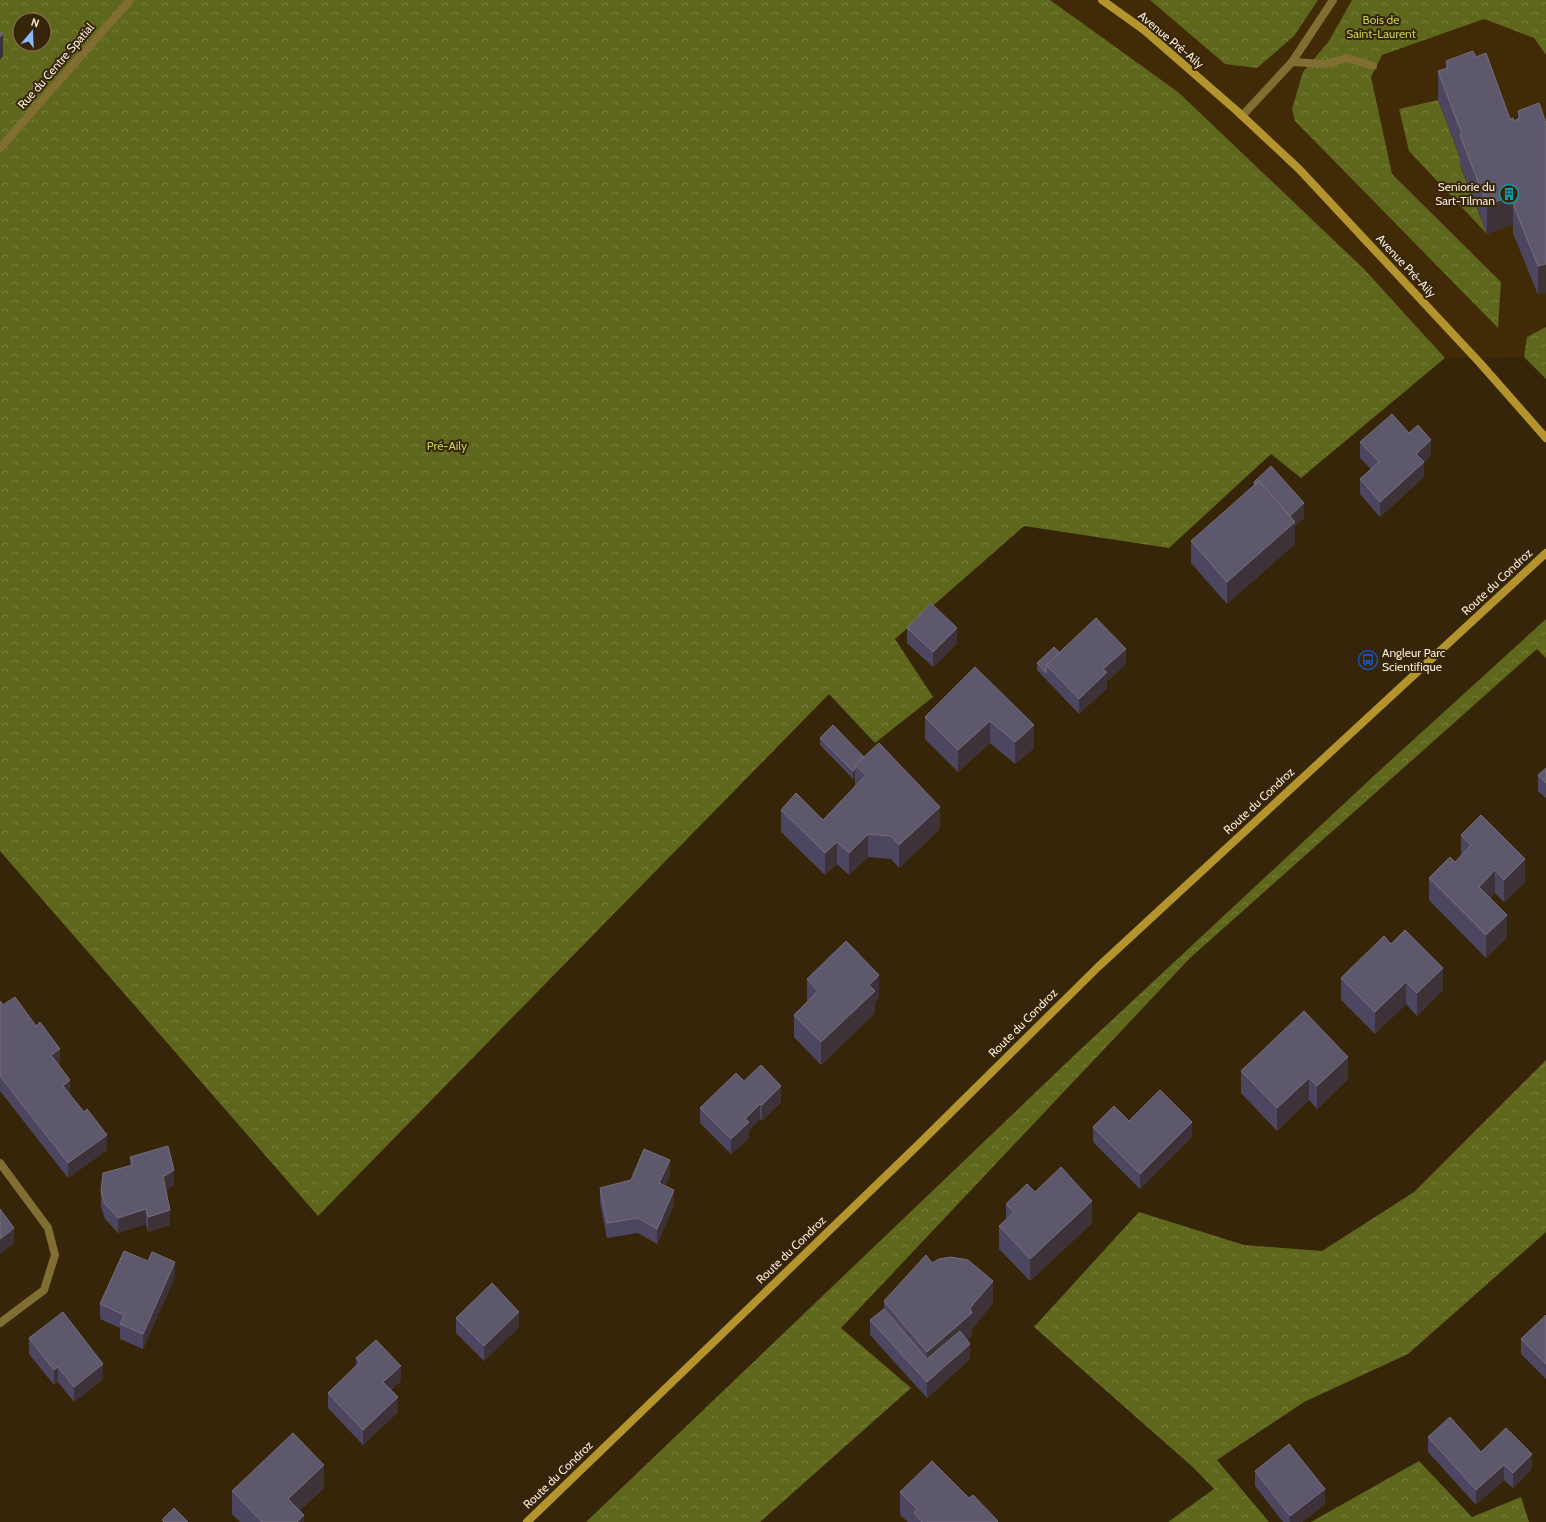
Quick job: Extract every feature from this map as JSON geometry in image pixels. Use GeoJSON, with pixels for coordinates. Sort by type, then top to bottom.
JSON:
{"type":"FeatureCollection","features":[{"type":"Feature","properties":{"kind":"main road","name":"Avenue Pré-Aily"},"geometry":{"type":"LineString","coordinates":[[1102,0],[1144,30],[1242,116],[1299,169],[1475,357],[1546,438]]}},
{"type":"Feature","properties":{"kind":"main road","name":"Route du Condroz"},"geometry":{"type":"LineString","coordinates":[[527,1522],[897,1165],[1098,967],[1546,553]]}},
{"type":"Feature","properties":{"kind":"street","name":"Rue du Centre Spatial"},"geometry":{"type":"LineString","coordinates":[[0,148],[130,0]]}},
{"type":"Feature","properties":{"kind":"street"},"geometry":{"type":"LineString","coordinates":[[1242,116],[1292,62],[1333,0]]}},
{"type":"Feature","properties":{"kind":"street"},"geometry":{"type":"LineString","coordinates":[[1292,62],[1325,64],[1347,58],[1373,66]]}},
{"type":"Feature","properties":{"kind":"street"},"geometry":{"type":"LineString","coordinates":[[0,1163],[48,1228],[55,1255],[44,1290],[0,1323]]}},
{"type":"Feature","properties":{"kind":"shaded area"},"geometry":{"type":"Polygon","coordinates":[[[1050,0],[1374,0],[1382,55],[1484,19],[1534,38],[1546,55],[1546,327],[1527,337],[1524,357],[1445,358],[1364,269],[1050,0]]]}},
{"type":"Feature","properties":{"kind":"green space","name":"Pré-Aily"},"geometry":{"type":"Polygon","coordinates":[[[0,0],[1050,0],[1178,92],[1364,269],[1445,358],[1301,478],[1271,454],[1169,548],[1024,526],[895,639],[933,697],[875,743],[829,694],[318,1216],[0,851],[0,0]]]}},
{"type":"Feature","properties":{"kind":"green space"},"geometry":{"type":"Polygon","coordinates":[[[1150,0],[1318,0],[1294,36],[1257,68],[1225,64],[1150,0]]]}},
{"type":"Feature","properties":{"kind":"green space","name":"Bois de Saint-Laurent"},"geometry":{"type":"Polygon","coordinates":[[[1352,0],[1546,0],[1546,55],[1534,38],[1484,19],[1382,55],[1371,77],[1392,174],[1501,282],[1498,328],[1295,121],[1292,109],[1303,72],[1329,41],[1352,0]]]}},
{"type":"Feature","properties":{"kind":"green space"},"geometry":{"type":"Polygon","coordinates":[[[1438,100],[1462,163],[1460,165],[1487,234],[1409,151],[1399,109],[1438,100]]]}},
{"type":"Feature","properties":{"kind":"green space"},"geometry":{"type":"Polygon","coordinates":[[[1546,327],[1546,379],[1524,357],[1527,337],[1546,327]]]}},
{"type":"Feature","properties":{"kind":"green space"},"geometry":{"type":"Polygon","coordinates":[[[1546,619],[1546,658],[1537,649],[1190,958],[841,1328],[911,1388],[760,1522],[586,1522],[1082,1048],[1378,772],[1546,619]]]}},
{"type":"Feature","properties":{"kind":"green space"},"geometry":{"type":"Polygon","coordinates":[[[1546,1060],[1546,1232],[1408,1354],[1304,1402],[1217,1460],[1269,1522],[1168,1522],[1214,1489],[1195,1469],[1034,1327],[1139,1212],[1244,1245],[1322,1251],[1414,1192],[1546,1060]]]}},
{"type":"Feature","properties":{"kind":"green space"},"geometry":{"type":"Polygon","coordinates":[[[1419,1461],[1472,1517],[1521,1497],[1529,1522],[1311,1522],[1419,1461]]]}},
{"type":"Feature","properties":{"kind":"building","name":"Seniorie du Sart-Tilman"},"geometry":{"type":"Polygon","coordinates":[[[1473,51],[1476,57],[1486,53],[1510,119],[1513,118],[1514,121],[1520,118],[1518,111],[1539,103],[1546,123],[1546,264],[1538,266],[1513,204],[1517,202],[1514,195],[1487,205],[1460,135],[1462,134],[1438,71],[1448,68],[1446,61],[1473,51]]]}},
{"type":"Feature","properties":{"kind":"building"},"geometry":{"type":"Polygon","coordinates":[[[1392,414],[1409,433],[1418,425],[1431,440],[1416,454],[1424,462],[1380,502],[1360,479],[1379,462],[1360,442],[1392,414]]]}},
{"type":"Feature","properties":{"kind":"building"},"geometry":{"type":"Polygon","coordinates":[[[1271,466],[1304,503],[1290,516],[1259,481],[1255,484],[1254,482],[1271,466]]]}},
{"type":"Feature","properties":{"kind":"building"},"geometry":{"type":"Polygon","coordinates":[[[1259,481],[1295,522],[1227,582],[1191,541],[1259,481]]]}},
{"type":"Feature","properties":{"kind":"building"},"geometry":{"type":"Polygon","coordinates":[[[931,603],[957,628],[933,652],[907,628],[931,603]]]}},
{"type":"Feature","properties":{"kind":"building"},"geometry":{"type":"Polygon","coordinates":[[[1096,618],[1126,649],[1103,669],[1107,672],[1079,699],[1046,665],[1096,618]]]}},
{"type":"Feature","properties":{"kind":"building"},"geometry":{"type":"Polygon","coordinates":[[[1054,647],[1060,653],[1046,665],[1046,673],[1037,663],[1054,647]]]}},
{"type":"Feature","properties":{"kind":"building"},"geometry":{"type":"Polygon","coordinates":[[[975,667],[1034,725],[1015,742],[990,721],[958,750],[925,717],[975,667]]]}},
{"type":"Feature","properties":{"kind":"building"},"geometry":{"type":"Polygon","coordinates":[[[833,725],[864,757],[855,765],[855,769],[853,771],[820,738],[833,725]]]}},
{"type":"Feature","properties":{"kind":"building"},"geometry":{"type":"Polygon","coordinates":[[[879,743],[940,807],[899,845],[891,836],[868,834],[849,853],[837,842],[825,853],[781,810],[796,793],[823,820],[866,775],[855,765],[879,743]]]}},
{"type":"Feature","properties":{"kind":"building"},"geometry":{"type":"Polygon","coordinates":[[[1546,768],[1546,783],[1538,775],[1546,768]]]}},
{"type":"Feature","properties":{"kind":"building"},"geometry":{"type":"Polygon","coordinates":[[[1481,815],[1525,859],[1504,880],[1495,870],[1479,887],[1507,915],[1486,935],[1429,878],[1450,857],[1455,862],[1471,845],[1461,835],[1481,815]]]}},
{"type":"Feature","properties":{"kind":"building"},"geometry":{"type":"Polygon","coordinates":[[[1405,930],[1443,968],[1417,993],[1406,982],[1375,1012],[1341,978],[1384,936],[1391,944],[1405,930]]]}},
{"type":"Feature","properties":{"kind":"building"},"geometry":{"type":"Polygon","coordinates":[[[846,941],[879,975],[869,985],[875,991],[821,1042],[794,1015],[818,991],[807,979],[846,941]]]}},
{"type":"Feature","properties":{"kind":"building"},"geometry":{"type":"Polygon","coordinates":[[[15,997],[36,1026],[40,1022],[60,1049],[51,1055],[70,1080],[63,1086],[84,1112],[87,1109],[107,1135],[68,1163],[0,1076],[0,1001],[3,1005],[15,997]]]}},
{"type":"Feature","properties":{"kind":"building"},"geometry":{"type":"Polygon","coordinates":[[[1304,1011],[1348,1057],[1317,1086],[1309,1078],[1277,1108],[1241,1071],[1304,1011]]]}},
{"type":"Feature","properties":{"kind":"building"},"geometry":{"type":"Polygon","coordinates":[[[761,1065],[781,1086],[745,1119],[749,1122],[731,1139],[700,1108],[736,1073],[744,1081],[761,1065]]]}},
{"type":"Feature","properties":{"kind":"building"},"geometry":{"type":"Polygon","coordinates":[[[1160,1090],[1192,1122],[1140,1174],[1093,1127],[1114,1106],[1129,1121],[1160,1090]]]}},
{"type":"Feature","properties":{"kind":"building"},"geometry":{"type":"Polygon","coordinates":[[[168,1146],[174,1170],[163,1177],[170,1210],[148,1217],[146,1209],[118,1218],[105,1204],[101,1192],[103,1173],[133,1165],[130,1157],[168,1146]]]}},
{"type":"Feature","properties":{"kind":"building"},"geometry":{"type":"Polygon","coordinates":[[[644,1149],[670,1160],[659,1183],[674,1190],[657,1229],[638,1218],[607,1223],[600,1188],[631,1180],[644,1149]]]}},
{"type":"Feature","properties":{"kind":"building"},"geometry":{"type":"Polygon","coordinates":[[[1061,1167],[1092,1201],[1030,1259],[999,1226],[1014,1212],[1006,1204],[1027,1184],[1035,1192],[1061,1167]]]}},
{"type":"Feature","properties":{"kind":"building"},"geometry":{"type":"Polygon","coordinates":[[[0,1209],[14,1228],[0,1239],[0,1209]]]}},
{"type":"Feature","properties":{"kind":"building"},"geometry":{"type":"Polygon","coordinates":[[[124,1251],[148,1261],[152,1252],[175,1262],[143,1334],[120,1324],[124,1315],[100,1304],[124,1251]]]}},
{"type":"Feature","properties":{"kind":"building"},"geometry":{"type":"Polygon","coordinates":[[[926,1255],[932,1263],[939,1259],[951,1257],[968,1260],[993,1281],[970,1308],[972,1313],[927,1352],[884,1301],[926,1255]]]}},
{"type":"Feature","properties":{"kind":"building"},"geometry":{"type":"Polygon","coordinates":[[[492,1283],[519,1312],[484,1346],[456,1318],[492,1283]]]}},
{"type":"Feature","properties":{"kind":"building"},"geometry":{"type":"Polygon","coordinates":[[[884,1309],[927,1359],[960,1331],[970,1344],[927,1382],[870,1320],[884,1309]]]}},
{"type":"Feature","properties":{"kind":"building"},"geometry":{"type":"Polygon","coordinates":[[[63,1312],[103,1364],[74,1387],[58,1367],[54,1370],[29,1338],[63,1312]]]}},
{"type":"Feature","properties":{"kind":"building"},"geometry":{"type":"Polygon","coordinates":[[[1546,1315],[1546,1364],[1521,1339],[1546,1315]]]}},
{"type":"Feature","properties":{"kind":"building"},"geometry":{"type":"Polygon","coordinates":[[[376,1340],[401,1366],[383,1382],[398,1397],[363,1430],[328,1393],[360,1362],[356,1358],[376,1340]]]}},
{"type":"Feature","properties":{"kind":"building"},"geometry":{"type":"Polygon","coordinates":[[[1450,1417],[1481,1452],[1506,1428],[1532,1454],[1513,1473],[1504,1465],[1476,1490],[1428,1437],[1450,1417]]]}},
{"type":"Feature","properties":{"kind":"building"},"geometry":{"type":"Polygon","coordinates":[[[293,1433],[324,1465],[288,1499],[304,1515],[297,1522],[262,1522],[232,1491],[293,1433]]]}},
{"type":"Feature","properties":{"kind":"building"},"geometry":{"type":"Polygon","coordinates":[[[1289,1444],[1325,1489],[1290,1516],[1255,1471],[1289,1444]]]}},
{"type":"Feature","properties":{"kind":"building"},"geometry":{"type":"Polygon","coordinates":[[[932,1461],[969,1498],[973,1495],[998,1521],[922,1522],[914,1513],[917,1509],[900,1492],[932,1461]]]}},
{"type":"Feature","properties":{"kind":"building"},"geometry":{"type":"Polygon","coordinates":[[[174,1508],[188,1522],[164,1522],[162,1520],[174,1508]]]}},
{"type":"Feature","properties":{"kind":"place","name":"Seniorie du Sart-Tilman"},"geometry":{"type":"Point","coordinates":[1509,194]}},
{"type":"Feature","properties":{"kind":"place","name":"Angleur Parc Scientifique"},"geometry":{"type":"Point","coordinates":[1368,660]}}]}
